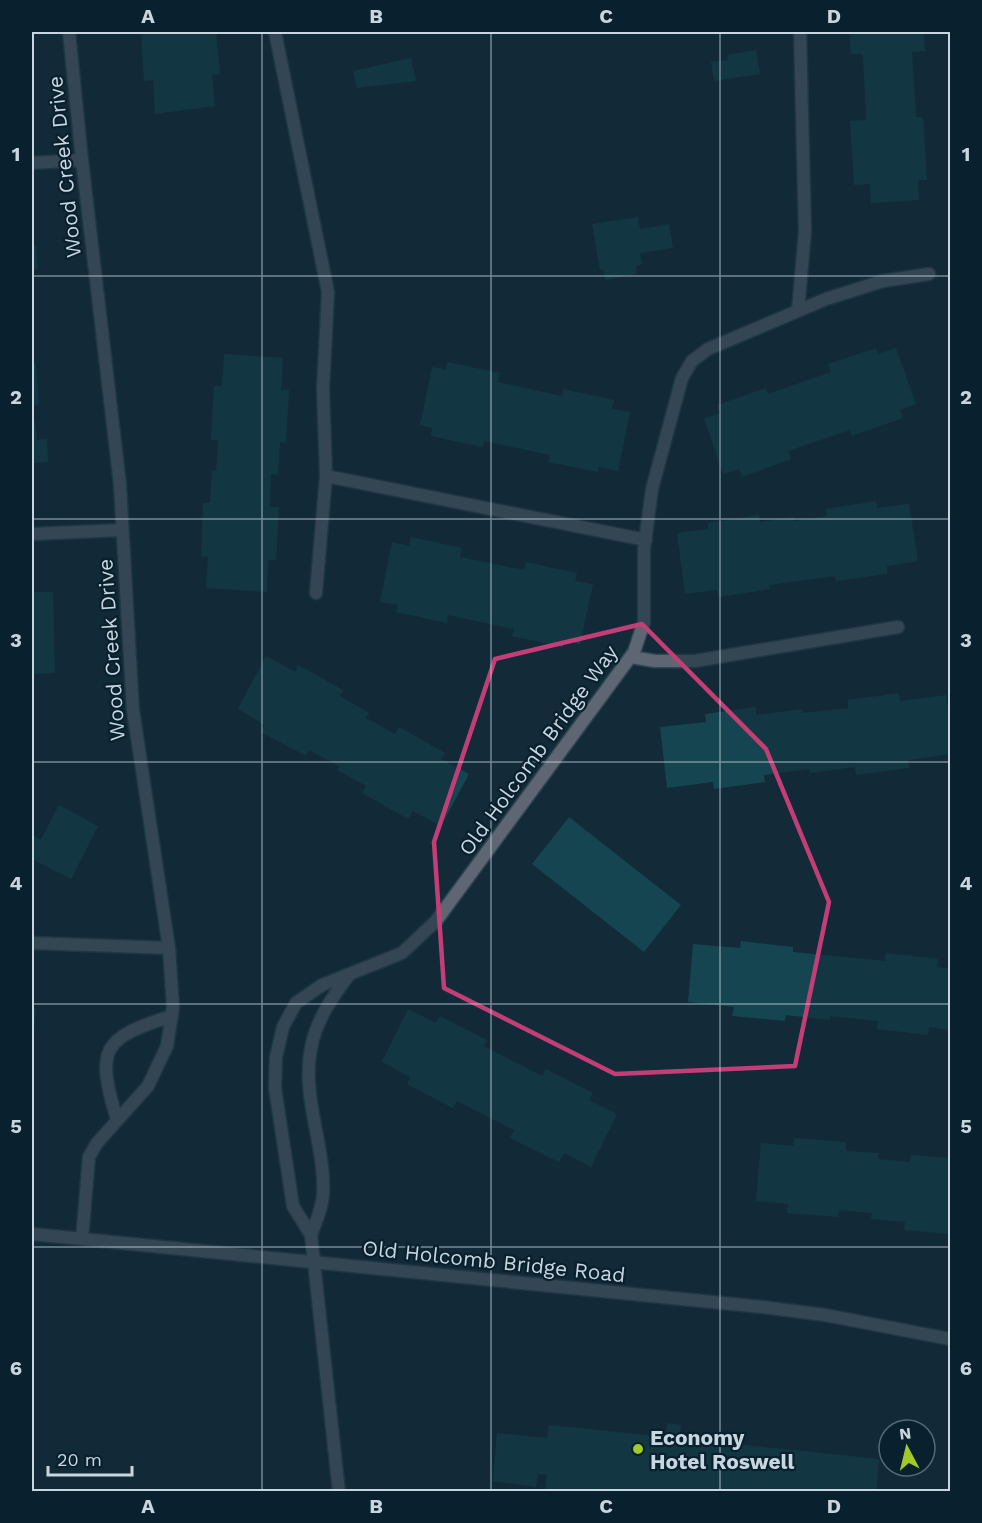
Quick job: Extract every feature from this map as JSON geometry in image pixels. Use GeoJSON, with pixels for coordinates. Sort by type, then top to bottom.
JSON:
{"type":"FeatureCollection","features":[{"type":"Feature","properties":{"kind":"street","name":"Wood Creek Drive"},"geometry":{"type":"LineString","coordinates":[[69,32],[120,484],[133,710],[169,948],[173,1007],[167,1046],[148,1086],[97,1143],[89,1157],[82,1239]]}},
{"type":"Feature","properties":{"kind":"street"},"geometry":{"type":"LineString","coordinates":[[275,32],[328,292],[323,389],[326,476],[316,593]]}},
{"type":"Feature","properties":{"kind":"street"},"geometry":{"type":"LineString","coordinates":[[798,311],[805,231],[800,32]]}},
{"type":"Feature","properties":{"kind":"street"},"geometry":{"type":"LineString","coordinates":[[32,163],[82,160]]}},
{"type":"Feature","properties":{"kind":"street","name":"Old Holcomb Bridge Way"},"geometry":{"type":"LineString","coordinates":[[311,1235],[293,1206],[275,1088],[276,1057],[283,1028],[296,1003],[322,985],[402,953],[436,921],[631,657],[644,622],[646,540],[652,489],[682,378],[692,361],[708,349],[826,299],[883,281],[929,274]]}},
{"type":"Feature","properties":{"kind":"street"},"geometry":{"type":"LineString","coordinates":[[326,476],[646,540]]}},
{"type":"Feature","properties":{"kind":"street"},"geometry":{"type":"LineString","coordinates":[[32,534],[122,530]]}},
{"type":"Feature","properties":{"kind":"street"},"geometry":{"type":"LineString","coordinates":[[631,657],[655,661],[695,660],[898,627]]}},
{"type":"Feature","properties":{"kind":"street"},"geometry":{"type":"LineString","coordinates":[[32,943],[169,948]]}},
{"type":"Feature","properties":{"kind":"street","name":"Old Holcomb Bridge Way"},"geometry":{"type":"LineString","coordinates":[[339,1491],[311,1235],[323,1197],[323,1174],[309,1062],[311,1047],[325,1009],[350,974]]}},
{"type":"Feature","properties":{"kind":"street"},"geometry":{"type":"LineString","coordinates":[[117,1120],[106,1071],[107,1055],[112,1044],[143,1025],[172,1016]]}},
{"type":"Feature","properties":{"kind":"street","name":"Old Holcomb Bridge Road"},"geometry":{"type":"LineString","coordinates":[[32,1234],[815,1313],[951,1339]]}},
{"type":"Feature","properties":{"kind":"highlighted area"},"geometry":{"type":"Polygon","coordinates":[[[642,624],[766,749],[829,902],[795,1066],[615,1074],[444,988],[434,842],[495,659],[642,624]]]}},
{"type":"Feature","properties":{"kind":"building"},"geometry":{"type":"Polygon","coordinates":[[[141,32],[216,32],[220,74],[212,75],[215,106],[155,114],[153,80],[144,81],[141,32]]]}},
{"type":"Feature","properties":{"kind":"building"},"geometry":{"type":"Polygon","coordinates":[[[849,32],[924,32],[925,51],[912,52],[916,117],[923,117],[927,180],[918,180],[919,200],[871,203],[870,184],[854,185],[850,121],[866,120],[863,54],[851,54],[849,32]]]}},
{"type":"Feature","properties":{"kind":"building"},"geometry":{"type":"Polygon","coordinates":[[[756,50],[760,74],[714,81],[711,62],[728,60],[727,55],[756,50]]]}},
{"type":"Feature","properties":{"kind":"building"},"geometry":{"type":"Polygon","coordinates":[[[411,58],[416,81],[357,88],[353,71],[411,58]]]}},
{"type":"Feature","properties":{"kind":"building"},"geometry":{"type":"Polygon","coordinates":[[[638,217],[640,229],[669,224],[673,248],[640,253],[642,264],[636,266],[637,274],[605,280],[603,269],[600,270],[592,224],[638,217]]]}},
{"type":"Feature","properties":{"kind":"building"},"geometry":{"type":"Polygon","coordinates":[[[36,245],[38,269],[32,270],[32,246],[36,245]]]}},
{"type":"Feature","properties":{"kind":"building"},"geometry":{"type":"Polygon","coordinates":[[[33,316],[34,346],[32,346],[33,316]]]}},
{"type":"Feature","properties":{"kind":"building"},"geometry":{"type":"Polygon","coordinates":[[[876,348],[878,354],[896,348],[916,404],[900,410],[903,418],[852,436],[850,430],[788,451],[791,459],[742,477],[739,469],[723,474],[704,418],[720,413],[717,405],[766,388],[768,394],[831,372],[828,364],[876,348]]]}},
{"type":"Feature","properties":{"kind":"building"},"geometry":{"type":"Polygon","coordinates":[[[224,354],[283,358],[281,390],[289,390],[286,443],[280,442],[278,475],[271,474],[270,507],[279,507],[276,560],[268,560],[267,592],[206,588],[208,557],[201,556],[203,503],[210,503],[212,470],[216,471],[218,440],[211,440],[214,386],[222,386],[224,354]]]}},
{"type":"Feature","properties":{"kind":"building"},"geometry":{"type":"Polygon","coordinates":[[[447,362],[500,373],[498,382],[562,396],[564,389],[614,400],[612,409],[630,412],[618,471],[599,467],[598,472],[548,462],[550,455],[484,441],[483,447],[431,436],[432,428],[420,425],[432,367],[446,370],[447,362]]]}},
{"type":"Feature","properties":{"kind":"building"},"geometry":{"type":"Polygon","coordinates":[[[36,363],[39,405],[32,406],[32,364],[36,363]]]}},
{"type":"Feature","properties":{"kind":"building"},"geometry":{"type":"Polygon","coordinates":[[[32,410],[37,440],[47,439],[48,462],[32,463],[32,410]]]}},
{"type":"Feature","properties":{"kind":"building"},"geometry":{"type":"Polygon","coordinates":[[[876,501],[877,508],[909,504],[918,561],[887,566],[887,574],[836,581],[835,576],[769,585],[770,589],[719,597],[717,590],[685,594],[677,533],[708,529],[708,523],[759,515],[760,522],[793,517],[794,521],[827,516],[826,509],[876,501]]]}},
{"type":"Feature","properties":{"kind":"building"},"geometry":{"type":"Polygon","coordinates":[[[411,537],[462,548],[460,557],[524,570],[526,562],[577,573],[575,581],[593,584],[580,644],[564,640],[563,647],[512,636],[514,629],[448,615],[447,623],[396,612],[398,605],[380,602],[392,542],[409,546],[411,537]]]}},
{"type":"Feature","properties":{"kind":"building"},"geometry":{"type":"Polygon","coordinates":[[[32,592],[53,592],[55,673],[32,676],[32,592]]]}},
{"type":"Feature","properties":{"kind":"building"},"geometry":{"type":"Polygon","coordinates":[[[266,656],[295,672],[298,665],[343,690],[340,696],[369,713],[366,718],[395,734],[399,727],[445,753],[441,759],[469,774],[441,826],[413,811],[408,819],[362,793],[366,786],[337,770],[339,766],[309,750],[306,756],[261,732],[265,725],[238,709],[266,656]]]}},
{"type":"Feature","properties":{"kind":"building"},"geometry":{"type":"Polygon","coordinates":[[[899,693],[900,701],[946,695],[950,754],[908,760],[909,768],[856,775],[855,767],[810,773],[809,769],[764,775],[765,782],[714,789],[713,782],[667,788],[660,727],[706,722],[705,714],[756,707],[756,715],[802,709],[803,713],[848,708],[848,700],[899,693]]]}},
{"type":"Feature","properties":{"kind":"building"},"geometry":{"type":"Polygon","coordinates":[[[59,805],[98,826],[71,879],[32,859],[32,835],[41,840],[59,805]]]}},
{"type":"Feature","properties":{"kind":"building"},"geometry":{"type":"Polygon","coordinates":[[[569,817],[681,905],[644,952],[532,864],[569,817]]]}},
{"type":"Feature","properties":{"kind":"building"},"geometry":{"type":"Polygon","coordinates":[[[741,941],[793,947],[793,952],[885,961],[886,953],[938,959],[937,967],[950,969],[950,1030],[929,1027],[928,1035],[877,1029],[878,1021],[830,1016],[830,1020],[786,1015],[785,1021],[732,1016],[734,1007],[688,1002],[693,944],[740,948],[741,941]]]}},
{"type":"Feature","properties":{"kind":"building"},"geometry":{"type":"Polygon","coordinates":[[[32,1008],[36,1009],[33,1043],[32,1043],[32,1008]]]}},
{"type":"Feature","properties":{"kind":"building"},"geometry":{"type":"Polygon","coordinates":[[[408,1009],[436,1023],[440,1016],[487,1040],[484,1046],[542,1076],[546,1069],[593,1093],[589,1100],[617,1114],[591,1167],[564,1153],[559,1162],[510,1138],[514,1130],[457,1101],[453,1108],[407,1084],[410,1077],[382,1062],[408,1009]]]}},
{"type":"Feature","properties":{"kind":"building"},"geometry":{"type":"Polygon","coordinates":[[[794,1138],[846,1142],[846,1151],[879,1153],[878,1159],[910,1162],[911,1155],[950,1158],[950,1234],[904,1230],[905,1222],[871,1219],[872,1213],[839,1210],[838,1217],[787,1213],[788,1204],[756,1201],[761,1143],[793,1146],[794,1138]]]}},
{"type":"Feature","properties":{"kind":"building","name":"Economy Hotel Roswell"},"geometry":{"type":"Polygon","coordinates":[[[667,1423],[681,1425],[679,1438],[877,1459],[876,1492],[545,1492],[547,1475],[538,1474],[536,1487],[493,1481],[497,1433],[547,1438],[549,1425],[666,1437],[667,1423]]]}},
{"type":"Feature","properties":{"kind":"place","name":"Economy Hotel Roswell"},"geometry":{"type":"Point","coordinates":[638,1449]}}]}
